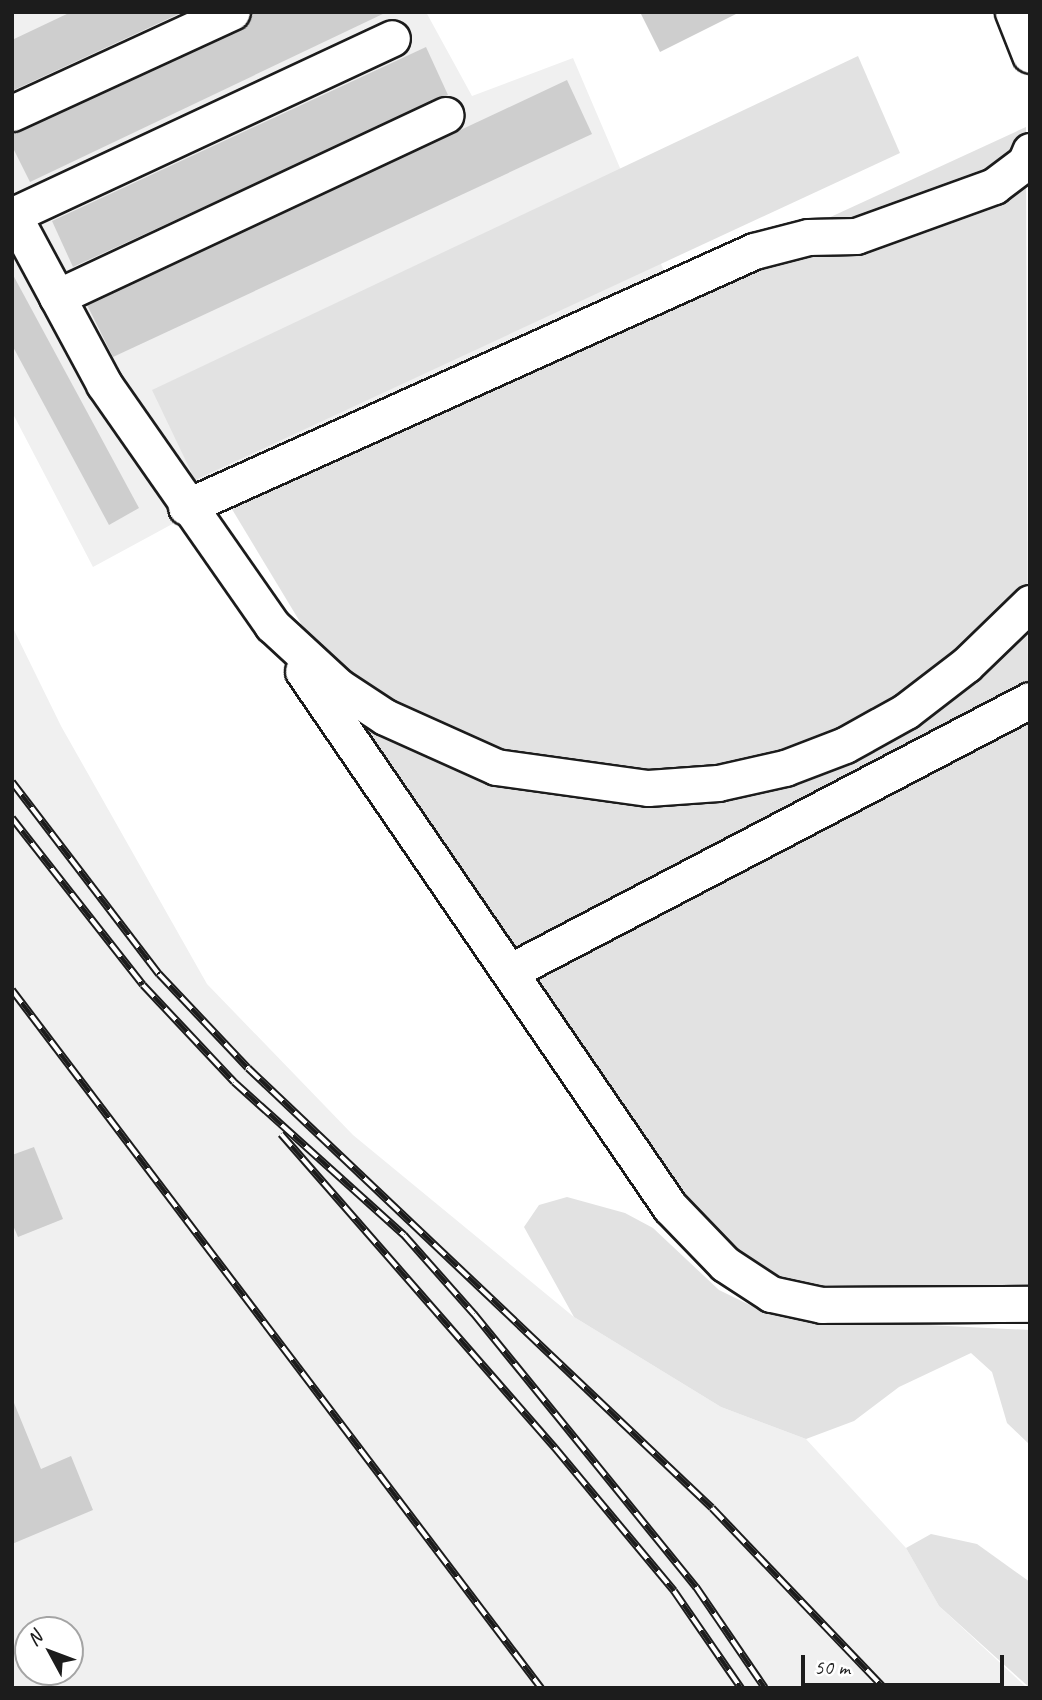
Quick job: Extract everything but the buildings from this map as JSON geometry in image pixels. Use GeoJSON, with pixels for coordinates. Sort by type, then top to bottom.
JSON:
{"type":"FeatureCollection","features":[{"type":"Feature","properties":{"kind":"street"},"geometry":{"type":"LineString","coordinates":[[12,113],[232,12]]}},
{"type":"Feature","properties":{"kind":"street"},"geometry":{"type":"LineString","coordinates":[[1013,12],[1030,55]]}},
{"type":"Feature","properties":{"kind":"street"},"geometry":{"type":"LineString","coordinates":[[392,38],[13,214],[104,384],[186,507],[272,625],[511,971],[670,1207],[725,1264],[771,1294],[822,1305],[1030,1304]]}},
{"type":"Feature","properties":{"kind":"street"},"geometry":{"type":"LineString","coordinates":[[57,297],[446,115]]}},
{"type":"Feature","properties":{"kind":"street"},"geometry":{"type":"LineString","coordinates":[[186,507],[706,270],[808,237],[856,236],[993,186],[1025,163],[1030,151]]}},
{"type":"Feature","properties":{"kind":"street"},"geometry":{"type":"LineString","coordinates":[[272,625],[338,686],[438,744],[496,767],[648,788],[718,783],[785,768],[845,745],[906,711],[966,665],[1030,603]]}},
{"type":"Feature","properties":{"kind":"street"},"geometry":{"type":"LineString","coordinates":[[511,971],[1030,700]]}},
{"type":"Feature","properties":{"kind":"shaded area"},"geometry":{"type":"Polygon","coordinates":[[[12,12],[426,12],[472,96],[573,58],[673,292],[224,496],[93,567],[12,412],[12,12]]]}},
{"type":"Feature","properties":{"kind":"shaded area"},"geometry":{"type":"Polygon","coordinates":[[[858,56],[900,153],[195,480],[152,390],[858,56]]]}},
{"type":"Feature","properties":{"kind":"shaded area"},"geometry":{"type":"Polygon","coordinates":[[[1026,127],[1030,1304],[881,1306],[725,1264],[511,971],[224,496],[1026,127]]]}},
{"type":"Feature","properties":{"kind":"shaded area"},"geometry":{"type":"Polygon","coordinates":[[[12,626],[61,726],[207,984],[353,1135],[574,1317],[721,1407],[806,1439],[906,1548],[939,1606],[1027,1688],[12,1688],[12,626]]]}},
{"type":"Feature","properties":{"kind":"shaded area"},"geometry":{"type":"Polygon","coordinates":[[[567,1197],[625,1213],[653,1228],[719,1290],[758,1309],[807,1319],[1030,1330],[1030,1445],[1007,1423],[992,1372],[971,1353],[899,1387],[854,1421],[806,1439],[721,1407],[574,1317],[524,1227],[539,1205],[567,1197]]]}},
{"type":"Feature","properties":{"kind":"shaded area"},"geometry":{"type":"Polygon","coordinates":[[[931,1534],[977,1544],[1030,1582],[1030,1688],[939,1606],[906,1548],[931,1534]]]}},
{"type":"Feature","properties":{"kind":"railway"},"geometry":{"type":"LineString","coordinates":[[12,782],[159,974],[248,1068],[712,1508],[884,1688]]}},
{"type":"Feature","properties":{"kind":"railway"},"geometry":{"type":"LineString","coordinates":[[12,818],[143,985],[234,1082],[404,1235],[474,1314],[696,1587],[765,1688]]}},
{"type":"Feature","properties":{"kind":"railway"},"geometry":{"type":"LineString","coordinates":[[12,990],[541,1688]]}},
{"type":"Feature","properties":{"kind":"railway"},"geometry":{"type":"LineString","coordinates":[[281,1134],[555,1448],[674,1591],[741,1688]]}}]}
